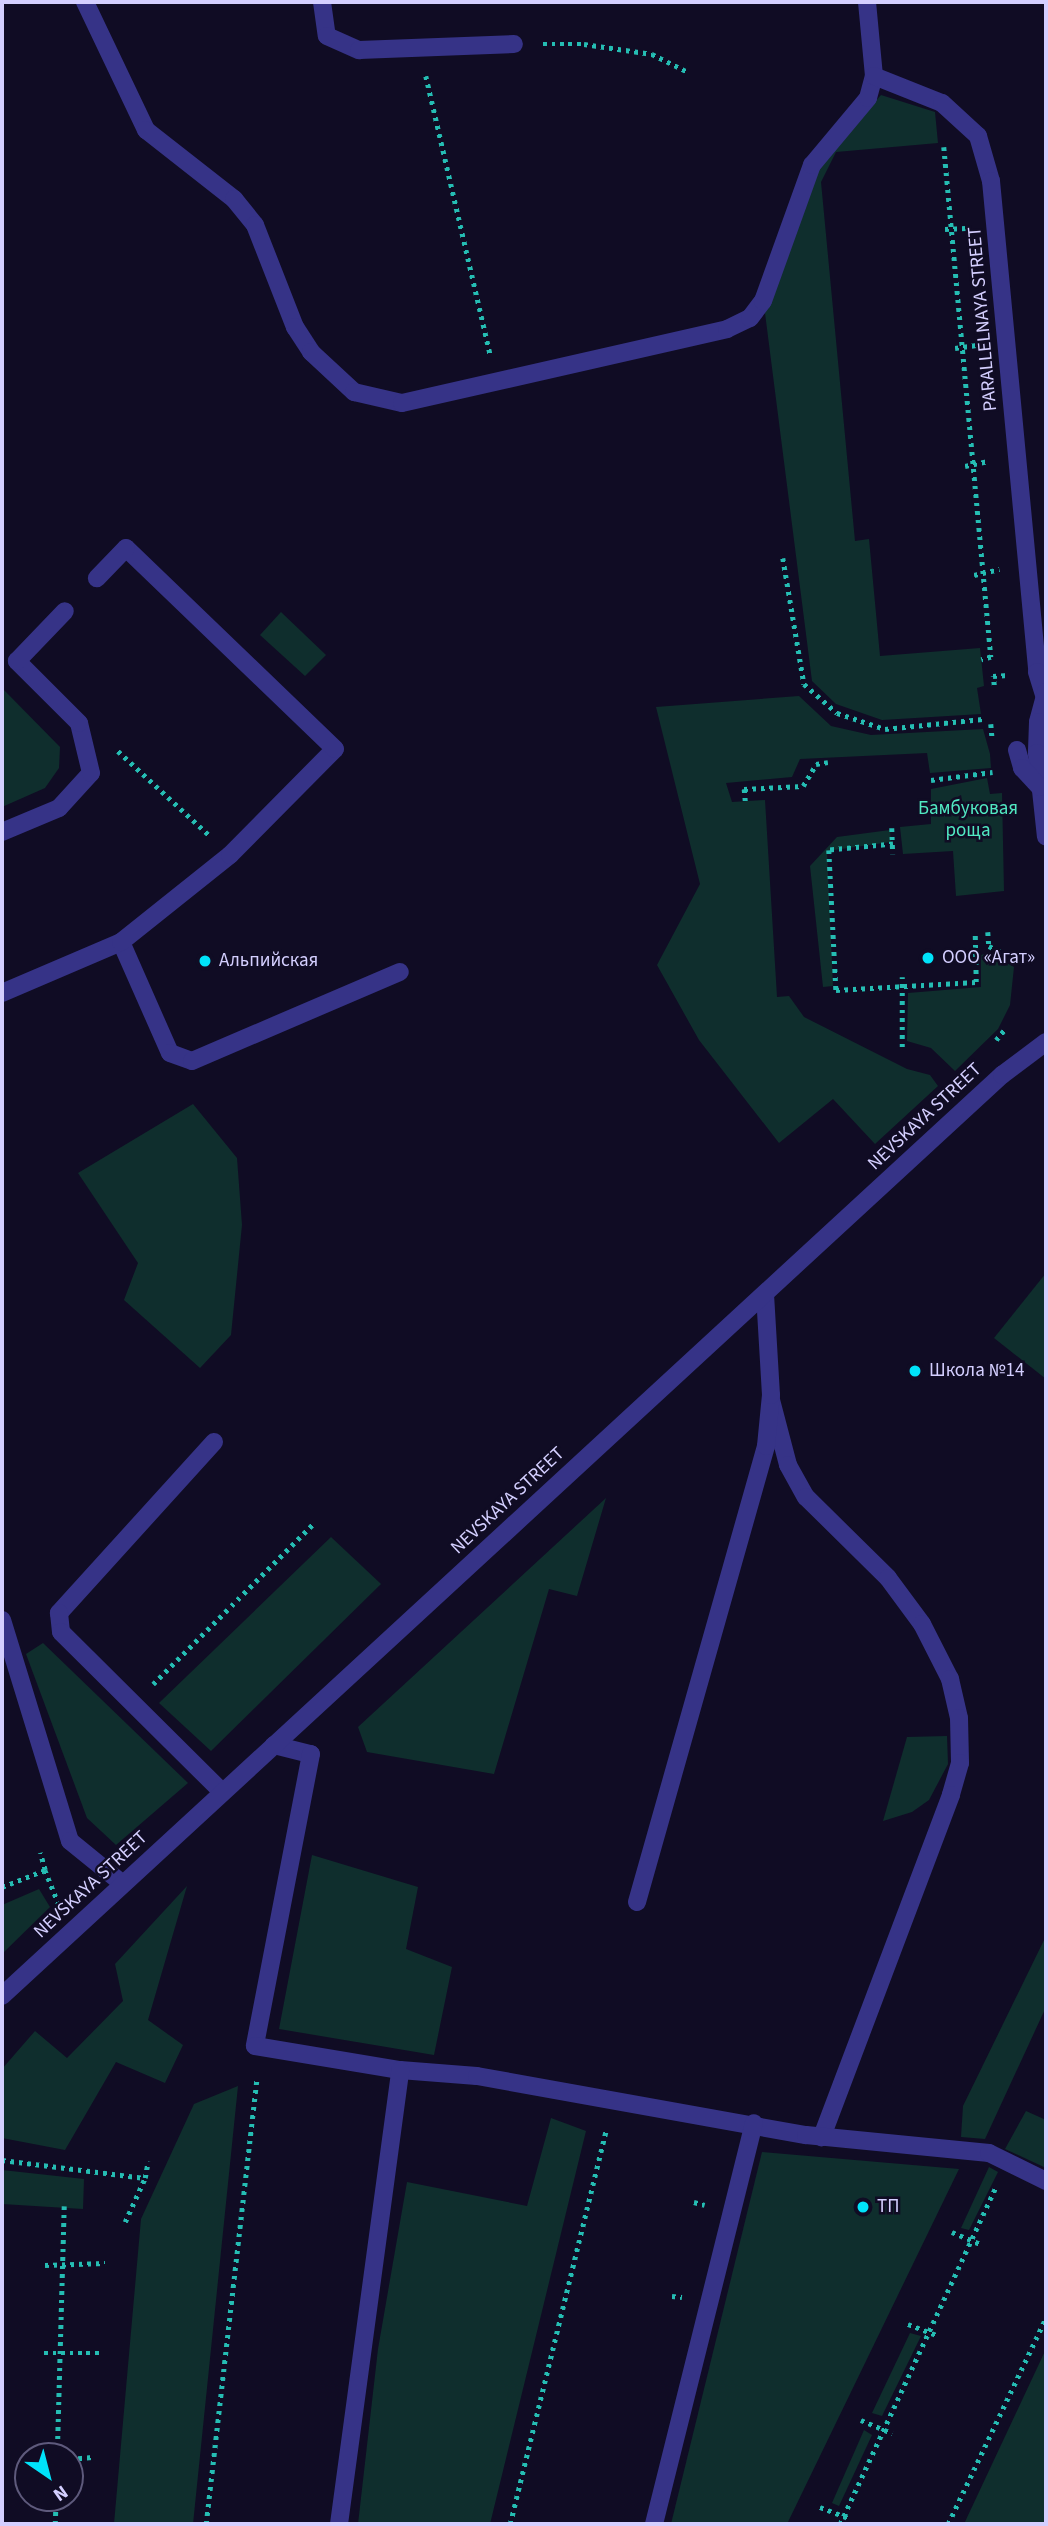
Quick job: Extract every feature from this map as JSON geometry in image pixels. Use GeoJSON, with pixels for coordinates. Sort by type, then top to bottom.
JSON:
{"type":"FeatureCollection","features":[{"type":"Feature","properties":{"kind":"street"},"geometry":{"type":"LineString","coordinates":[[85,2],[146,130],[246,211],[295,327],[331,374],[354,392],[402,403],[727,329],[750,318],[763,300],[812,164],[868,98],[874,76],[867,2]]}},
{"type":"Feature","properties":{"kind":"street"},"geometry":{"type":"LineString","coordinates":[[322,2],[327,36],[359,50],[514,44]]}},
{"type":"Feature","properties":{"kind":"street","name":"PARALLELNAYA STREET"},"geometry":{"type":"LineString","coordinates":[[874,76],[942,103],[978,136],[991,181],[1037,672],[1045,693]]}},
{"type":"Feature","properties":{"kind":"street"},"geometry":{"type":"LineString","coordinates":[[2,993],[121,942],[230,855],[335,750],[127,548],[97,578]]}},
{"type":"Feature","properties":{"kind":"street"},"geometry":{"type":"LineString","coordinates":[[2,832],[60,808],[91,773],[79,723],[17,661],[65,611]]}},
{"type":"Feature","properties":{"kind":"street"},"geometry":{"type":"LineString","coordinates":[[1045,693],[1038,722],[1040,786],[1046,836]]}},
{"type":"Feature","properties":{"kind":"street"},"geometry":{"type":"LineString","coordinates":[[1017,750],[1022,768],[1040,786]]}},
{"type":"Feature","properties":{"kind":"street"},"geometry":{"type":"LineString","coordinates":[[121,942],[170,1053],[192,1060],[400,972]]}},
{"type":"Feature","properties":{"kind":"street","name":"NEVSKAYA STREET"},"geometry":{"type":"LineString","coordinates":[[2,1996],[1026,1053],[1046,1042]]}},
{"type":"Feature","properties":{"kind":"street"},"geometry":{"type":"LineString","coordinates":[[765,1295],[771,1400],[788,1465],[806,1497],[888,1578],[922,1624],[950,1679],[959,1717],[960,1763],[951,1795],[822,2137]]}},
{"type":"Feature","properties":{"kind":"street"},"geometry":{"type":"LineString","coordinates":[[637,1902],[755,1494],[771,1400]]}},
{"type":"Feature","properties":{"kind":"street"},"geometry":{"type":"LineString","coordinates":[[214,1442],[60,1614],[61,1632],[222,1792]]}},
{"type":"Feature","properties":{"kind":"street"},"geometry":{"type":"LineString","coordinates":[[2,1620],[70,1841],[123,1884]]}},
{"type":"Feature","properties":{"kind":"street"},"geometry":{"type":"LineString","coordinates":[[274,1745],[311,1754],[255,2046],[400,2070],[477,2076],[822,2137],[989,2153],[1046,2180]]}},
{"type":"Feature","properties":{"kind":"street"},"geometry":{"type":"LineString","coordinates":[[339,2524],[400,2070]]}},
{"type":"Feature","properties":{"kind":"street"},"geometry":{"type":"LineString","coordinates":[[654,2524],[754,2123]]}},
{"type":"Feature","properties":{"kind":"path"},"geometry":{"type":"LineString","coordinates":[[514,44],[584,44],[653,54],[688,72]]}},
{"type":"Feature","properties":{"kind":"path"},"geometry":{"type":"LineString","coordinates":[[420,48],[496,382]]}},
{"type":"Feature","properties":{"kind":"path"},"geometry":{"type":"LineString","coordinates":[[944,147],[990,657],[981,660]]}},
{"type":"Feature","properties":{"kind":"path"},"geometry":{"type":"LineString","coordinates":[[783,558],[804,684],[837,713],[885,729],[982,719]]}},
{"type":"Feature","properties":{"kind":"path"},"geometry":{"type":"LineString","coordinates":[[994,685],[993,676],[1008,675]]}},
{"type":"Feature","properties":{"kind":"path"},"geometry":{"type":"LineString","coordinates":[[115,748],[230,855]]}},
{"type":"Feature","properties":{"kind":"path"},"geometry":{"type":"LineString","coordinates":[[745,801],[744,789],[803,786],[817,764],[828,762]]}},
{"type":"Feature","properties":{"kind":"path"},"geometry":{"type":"LineString","coordinates":[[931,780],[996,772],[997,780]]}},
{"type":"Feature","properties":{"kind":"path"},"geometry":{"type":"LineString","coordinates":[[892,828],[893,854]]}},
{"type":"Feature","properties":{"kind":"path"},"geometry":{"type":"LineString","coordinates":[[893,844],[829,850],[836,990],[902,989],[976,982],[975,933]]}},
{"type":"Feature","properties":{"kind":"path"},"geometry":{"type":"LineString","coordinates":[[988,932],[989,946],[1020,962]]}},
{"type":"Feature","properties":{"kind":"path"},"geometry":{"type":"LineString","coordinates":[[902,977],[902,1047]]}},
{"type":"Feature","properties":{"kind":"path"},"geometry":{"type":"LineString","coordinates":[[133,1705],[313,1524]]}},
{"type":"Feature","properties":{"kind":"path"},"geometry":{"type":"LineString","coordinates":[[37,1844],[63,1914]]}},
{"type":"Feature","properties":{"kind":"path"},"geometry":{"type":"LineString","coordinates":[[2,1887],[46,1870]]}},
{"type":"Feature","properties":{"kind":"path"},"geometry":{"type":"LineString","coordinates":[[206,2524],[256,2077]]}},
{"type":"Feature","properties":{"kind":"path"},"geometry":{"type":"LineString","coordinates":[[510,2524],[607,2126]]}},
{"type":"Feature","properties":{"kind":"path"},"geometry":{"type":"LineString","coordinates":[[2,2160],[145,2178]]}},
{"type":"Feature","properties":{"kind":"path"},"geometry":{"type":"LineString","coordinates":[[125,2222],[145,2178],[148,2161]]}},
{"type":"Feature","properties":{"kind":"path"},"geometry":{"type":"LineString","coordinates":[[840,2524],[929,2332],[968,2239],[997,2182]]}},
{"type":"Feature","properties":{"kind":"path"},"geometry":{"type":"LineString","coordinates":[[699,2217],[706,2191]]}},
{"type":"Feature","properties":{"kind":"path"},"geometry":{"type":"LineString","coordinates":[[57,2442],[64,2206]]}},
{"type":"Feature","properties":{"kind":"path"},"geometry":{"type":"LineString","coordinates":[[952,2232],[982,2245]]}},
{"type":"Feature","properties":{"kind":"path"},"geometry":{"type":"LineString","coordinates":[[45,2264],[105,2263]]}},
{"type":"Feature","properties":{"kind":"path"},"geometry":{"type":"LineString","coordinates":[[678,2310],[684,2283]]}},
{"type":"Feature","properties":{"kind":"path"},"geometry":{"type":"LineString","coordinates":[[948,2524],[1046,2318]]}},
{"type":"Feature","properties":{"kind":"path"},"geometry":{"type":"LineString","coordinates":[[908,2324],[939,2336]]}},
{"type":"Feature","properties":{"kind":"path"},"geometry":{"type":"LineString","coordinates":[[44,2353],[100,2353]]}},
{"type":"Feature","properties":{"kind":"path"},"geometry":{"type":"LineString","coordinates":[[861,2420],[892,2433]]}},
{"type":"Feature","properties":{"kind":"path"},"geometry":{"type":"LineString","coordinates":[[84,2458],[95,2457]]}},
{"type":"Feature","properties":{"kind":"path"},"geometry":{"type":"LineString","coordinates":[[820,2507],[851,2519]]}},
{"type":"Feature","properties":{"kind":"green space"},"geometry":{"type":"Polygon","coordinates":[[[881,95],[935,112],[938,143],[836,152],[821,182],[855,541],[869,539],[880,656],[980,648],[984,686],[977,688],[981,714],[882,720],[836,704],[812,681],[765,313],[817,166],[881,95]]]}},
{"type":"Feature","properties":{"kind":"green space"},"geometry":{"type":"Polygon","coordinates":[[[281,612],[326,655],[305,676],[260,635],[281,612]]]}},
{"type":"Feature","properties":{"kind":"green space"},"geometry":{"type":"Polygon","coordinates":[[[2,688],[60,747],[59,768],[45,788],[2,807],[2,688]]]}},
{"type":"Feature","properties":{"kind":"green space"},"geometry":{"type":"Polygon","coordinates":[[[799,696],[831,726],[871,735],[983,729],[990,754],[991,768],[930,773],[927,753],[800,759],[792,777],[726,783],[732,802],[765,800],[777,997],[789,996],[804,1017],[907,1069],[930,1075],[938,1086],[875,1144],[833,1099],[779,1143],[699,1040],[657,965],[700,884],[656,707],[799,696]]]}},
{"type":"Feature","properties":{"kind":"green space","name":"Бамбуковая роща"},"geometry":{"type":"Polygon","coordinates":[[[987,778],[990,794],[1002,793],[1004,891],[956,896],[953,851],[903,854],[900,827],[931,824],[931,789],[987,778]]]}},
{"type":"Feature","properties":{"kind":"green space"},"geometry":{"type":"Polygon","coordinates":[[[890,830],[891,842],[827,851],[833,986],[823,987],[810,866],[837,837],[890,830]]]}},
{"type":"Feature","properties":{"kind":"green space"},"geometry":{"type":"Polygon","coordinates":[[[988,953],[1014,967],[1010,1005],[998,1029],[955,1071],[931,1048],[907,1041],[908,993],[981,987],[981,955],[988,953]]]}},
{"type":"Feature","properties":{"kind":"green space"},"geometry":{"type":"Polygon","coordinates":[[[193,1104],[237,1158],[242,1225],[231,1335],[200,1368],[124,1300],[138,1263],[78,1173],[193,1104]]]}},
{"type":"Feature","properties":{"kind":"green space"},"geometry":{"type":"Polygon","coordinates":[[[1046,1273],[1046,1379],[994,1338],[1046,1273]]]}},
{"type":"Feature","properties":{"kind":"green space"},"geometry":{"type":"Polygon","coordinates":[[[606,1498],[577,1596],[549,1589],[494,1774],[367,1752],[358,1727],[606,1498]]]}},
{"type":"Feature","properties":{"kind":"green space"},"geometry":{"type":"Polygon","coordinates":[[[331,1537],[381,1584],[211,1751],[159,1703],[331,1537]]]}},
{"type":"Feature","properties":{"kind":"green space"},"geometry":{"type":"Polygon","coordinates":[[[43,1643],[188,1783],[116,1845],[87,1818],[26,1654],[43,1643]]]}},
{"type":"Feature","properties":{"kind":"green space"},"geometry":{"type":"Polygon","coordinates":[[[947,1736],[948,1764],[929,1800],[912,1812],[883,1821],[907,1737],[947,1736]]]}},
{"type":"Feature","properties":{"kind":"green space"},"geometry":{"type":"Polygon","coordinates":[[[312,1855],[418,1887],[406,1949],[452,1967],[434,2055],[279,2029],[312,1855]]]}},
{"type":"Feature","properties":{"kind":"green space"},"geometry":{"type":"Polygon","coordinates":[[[187,1886],[148,2020],[183,2045],[165,2083],[116,2062],[65,2150],[2,2138],[2,2069],[35,2031],[67,2058],[123,2001],[115,1964],[187,1886]]]}},
{"type":"Feature","properties":{"kind":"green space"},"geometry":{"type":"Polygon","coordinates":[[[39,1889],[50,1907],[2,1954],[2,1905],[39,1889]]]}},
{"type":"Feature","properties":{"kind":"green space"},"geometry":{"type":"Polygon","coordinates":[[[1046,1936],[1046,2007],[985,2139],[961,2137],[963,2106],[1046,1936]]]}},
{"type":"Feature","properties":{"kind":"green space"},"geometry":{"type":"Polygon","coordinates":[[[238,2086],[193,2524],[114,2524],[141,2219],[194,2104],[238,2086]]]}},
{"type":"Feature","properties":{"kind":"green space"},"geometry":{"type":"Polygon","coordinates":[[[1026,2111],[1046,2120],[1046,2168],[1005,2149],[1026,2111]]]}},
{"type":"Feature","properties":{"kind":"green space"},"geometry":{"type":"Polygon","coordinates":[[[551,2118],[586,2131],[490,2524],[358,2524],[378,2349],[407,2182],[527,2206],[551,2118]]]}},
{"type":"Feature","properties":{"kind":"green space"},"geometry":{"type":"Polygon","coordinates":[[[762,2152],[959,2169],[787,2524],[671,2524],[762,2152]]]}},
{"type":"Feature","properties":{"kind":"green space"},"geometry":{"type":"Polygon","coordinates":[[[989,2167],[998,2172],[969,2230],[961,2228],[989,2167]]]}},
{"type":"Feature","properties":{"kind":"green space"},"geometry":{"type":"Polygon","coordinates":[[[2,2170],[84,2179],[83,2209],[2,2204],[2,2170]]]}},
{"type":"Feature","properties":{"kind":"green space"},"geometry":{"type":"Polygon","coordinates":[[[910,2333],[921,2336],[882,2416],[872,2413],[910,2333]]]}},
{"type":"Feature","properties":{"kind":"green space"},"geometry":{"type":"Polygon","coordinates":[[[1046,2349],[1046,2524],[964,2524],[1046,2349]]]}},
{"type":"Feature","properties":{"kind":"green space"},"geometry":{"type":"Polygon","coordinates":[[[864,2430],[872,2435],[839,2506],[832,2503],[864,2430]]]}},
{"type":"Feature","properties":{"kind":"place","name":"ООО «Агат»"},"geometry":{"type":"Point","coordinates":[928,958]}},
{"type":"Feature","properties":{"kind":"place","name":"Альпийская"},"geometry":{"type":"Point","coordinates":[205,961]}},
{"type":"Feature","properties":{"kind":"place","name":"Школа №14"},"geometry":{"type":"Point","coordinates":[915,1371]}},
{"type":"Feature","properties":{"kind":"place","name":"ТП"},"geometry":{"type":"Point","coordinates":[863,2207]}}]}
